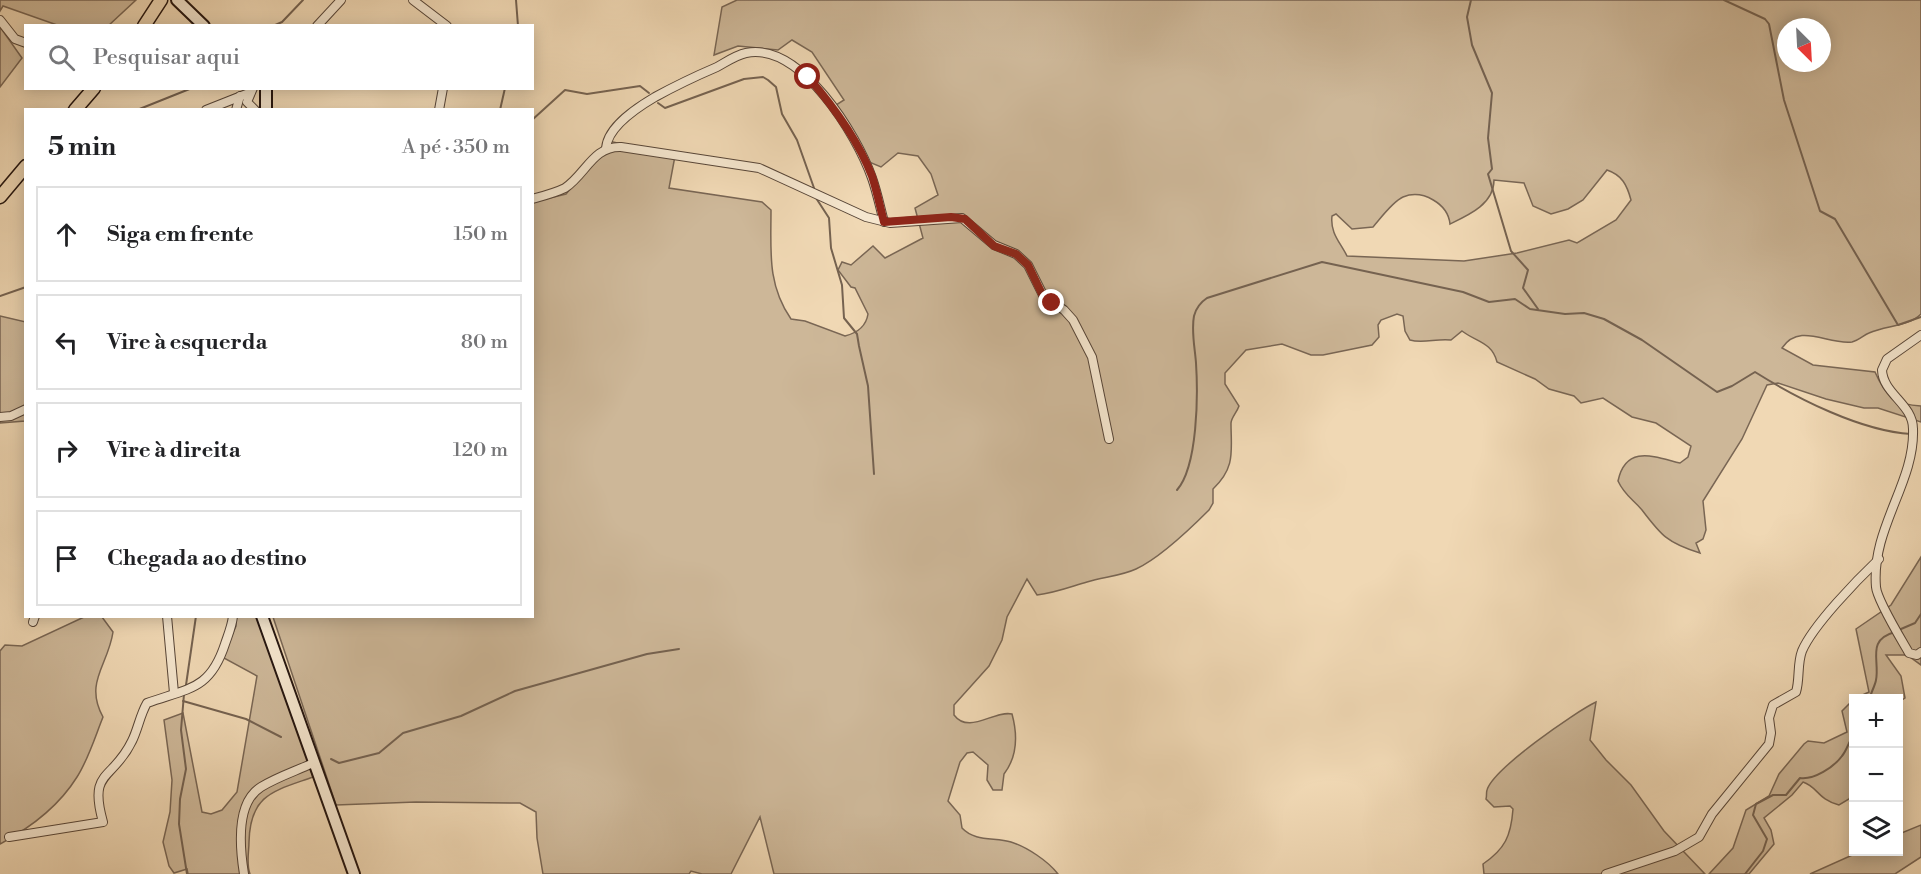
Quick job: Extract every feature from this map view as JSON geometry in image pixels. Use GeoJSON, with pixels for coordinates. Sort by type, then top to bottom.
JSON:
{"type":"FeatureCollection","features":[{"type":"Feature","properties":{"kind":"main road"},"geometry":{"type":"LineString","coordinates":[[145,24],[161,0]]}},
{"type":"Feature","properties":{"kind":"main road"},"geometry":{"type":"LineString","coordinates":[[177,0],[202,24]]}},
{"type":"Feature","properties":{"kind":"main road"},"geometry":{"type":"LineString","coordinates":[[77,108],[92,90]]}},
{"type":"Feature","properties":{"kind":"main road"},"geometry":{"type":"LineString","coordinates":[[266,108],[267,90]]}},
{"type":"Feature","properties":{"kind":"main road"},"geometry":{"type":"LineString","coordinates":[[0,197],[24,168]]}},
{"type":"Feature","properties":{"kind":"main road"},"geometry":{"type":"LineString","coordinates":[[263,618],[354,874]]}},
{"type":"Feature","properties":{"kind":"street"},"geometry":{"type":"LineString","coordinates":[[319,24],[341,0]]}},
{"type":"Feature","properties":{"kind":"street"},"geometry":{"type":"LineString","coordinates":[[414,0],[444,24]]}},
{"type":"Feature","properties":{"kind":"street"},"geometry":{"type":"LineString","coordinates":[[0,20],[15,39],[24,42]]}},
{"type":"Feature","properties":{"kind":"street"},"geometry":{"type":"LineString","coordinates":[[534,198],[565,188],[606,148],[616,128],[641,105],[746,53],[774,56],[808,77],[839,116],[872,177],[884,222]]}},
{"type":"Feature","properties":{"kind":"street"},"geometry":{"type":"LineString","coordinates":[[439,108],[443,90]]}},
{"type":"Feature","properties":{"kind":"street"},"geometry":{"type":"LineString","coordinates":[[211,108],[251,91]]}},
{"type":"Feature","properties":{"kind":"street"},"geometry":{"type":"LineString","coordinates":[[251,91],[248,105],[252,108]]}},
{"type":"Feature","properties":{"kind":"street"},"geometry":{"type":"LineString","coordinates":[[237,108],[240,96]]}},
{"type":"Feature","properties":{"kind":"street"},"geometry":{"type":"LineString","coordinates":[[606,148],[630,147],[745,164],[784,178],[866,217],[884,222],[962,218],[994,246],[1016,254],[1028,265],[1042,294],[1069,315],[1090,351],[1109,439]]}},
{"type":"Feature","properties":{"kind":"street"},"geometry":{"type":"LineString","coordinates":[[1921,335],[1887,359],[1882,370],[1886,385],[1911,417],[1913,438],[1909,469],[1886,520],[1876,588],[1909,653],[1917,655],[1921,652]]}},
{"type":"Feature","properties":{"kind":"street"},"geometry":{"type":"LineString","coordinates":[[0,417],[11,416],[24,410]]}},
{"type":"Feature","properties":{"kind":"street"},"geometry":{"type":"LineString","coordinates":[[1606,874],[1675,851],[1699,837],[1712,814],[1769,744],[1771,709],[1777,701],[1796,692],[1801,654],[1808,641],[1854,583],[1879,559]]}},
{"type":"Feature","properties":{"kind":"street"},"geometry":{"type":"LineString","coordinates":[[167,618],[174,693]]}},
{"type":"Feature","properties":{"kind":"street"},"geometry":{"type":"LineString","coordinates":[[9,837],[103,822],[96,798],[98,787],[132,741],[138,720],[147,703],[200,685],[210,677],[220,660],[232,618]]}},
{"type":"Feature","properties":{"kind":"street"},"geometry":{"type":"LineString","coordinates":[[244,874],[239,838],[247,805],[259,788],[313,763]]}},
{"type":"Feature","properties":{"kind":"shaded area"},"geometry":{"type":"Polygon","coordinates":[[[0,0],[136,0],[110,24],[54,24],[3,6],[0,11],[0,0]]]}},
{"type":"Feature","properties":{"kind":"shaded area"},"geometry":{"type":"Polygon","coordinates":[[[737,0],[1921,0],[1921,314],[1903,324],[1876,330],[1852,342],[1805,335],[1789,340],[1782,348],[1813,365],[1875,372],[1887,393],[1892,397],[1904,404],[1921,406],[1921,422],[1878,408],[1864,408],[1826,399],[1778,383],[1767,385],[1742,439],[1703,501],[1706,530],[1703,539],[1696,543],[1700,553],[1680,546],[1666,537],[1626,494],[1618,481],[1622,469],[1635,457],[1652,456],[1680,463],[1688,457],[1691,446],[1656,423],[1632,417],[1603,398],[1581,403],[1574,396],[1549,389],[1535,379],[1497,362],[1495,355],[1487,346],[1462,331],[1451,340],[1410,340],[1405,331],[1403,316],[1397,314],[1381,320],[1378,325],[1379,337],[1372,345],[1323,355],[1311,355],[1282,344],[1246,350],[1225,373],[1225,384],[1239,406],[1231,421],[1229,466],[1213,489],[1213,503],[1209,510],[1165,551],[1130,571],[1037,595],[1027,579],[1007,617],[1002,640],[989,666],[954,705],[954,715],[960,721],[967,723],[997,715],[1012,714],[1015,730],[1014,753],[1004,774],[1002,790],[993,790],[987,780],[988,765],[973,752],[967,753],[960,762],[948,801],[960,815],[962,828],[973,835],[1011,842],[1024,847],[1043,859],[1058,874],[774,874],[760,817],[731,874],[702,874],[691,871],[689,874],[543,874],[537,838],[536,812],[520,803],[416,802],[336,805],[273,618],[534,618],[534,202],[566,194],[609,141],[675,156],[669,188],[762,202],[771,210],[772,267],[783,306],[791,319],[805,321],[845,336],[860,329],[868,314],[855,288],[851,287],[838,270],[842,262],[851,265],[873,246],[885,258],[923,238],[915,208],[938,195],[931,174],[918,156],[898,153],[881,167],[869,162],[836,105],[844,100],[812,52],[792,40],[778,50],[738,46],[714,55],[722,7],[737,0]],[[1607,170],[1583,200],[1568,209],[1551,214],[1533,206],[1524,183],[1494,180],[1490,196],[1479,208],[1450,224],[1445,210],[1440,205],[1418,195],[1403,197],[1387,210],[1373,227],[1352,229],[1336,214],[1332,216],[1332,222],[1336,237],[1347,256],[1464,261],[1517,253],[1569,240],[1577,243],[1616,220],[1631,200],[1623,181],[1607,170]]]}},
{"type":"Feature","properties":{"kind":"shaded area"},"geometry":{"type":"Polygon","coordinates":[[[0,27],[22,58],[0,87],[0,27]]]}},
{"type":"Feature","properties":{"kind":"shaded area"},"geometry":{"type":"Polygon","coordinates":[[[0,316],[24,322],[24,421],[0,423],[0,316]]]}},
{"type":"Feature","properties":{"kind":"shaded area"},"geometry":{"type":"Polygon","coordinates":[[[1921,557],[1921,665],[1907,655],[1886,655],[1901,676],[1905,698],[1903,699],[1903,694],[1865,694],[1869,692],[1856,629],[1891,605],[1921,557]]]}},
{"type":"Feature","properties":{"kind":"shaded area"},"geometry":{"type":"Polygon","coordinates":[[[82,618],[103,618],[113,632],[96,684],[98,705],[103,717],[85,763],[70,788],[53,807],[22,831],[0,844],[0,651],[5,645],[22,646],[82,618]]]}},
{"type":"Feature","properties":{"kind":"shaded area"},"geometry":{"type":"Polygon","coordinates":[[[236,618],[260,618],[313,777],[276,791],[259,804],[250,826],[248,862],[250,874],[188,874],[187,869],[174,873],[169,866],[163,842],[170,812],[172,780],[164,720],[183,713],[202,812],[211,814],[222,810],[237,792],[257,676],[222,657],[236,626],[236,618]]]}},
{"type":"Feature","properties":{"kind":"shaded area"},"geometry":{"type":"Polygon","coordinates":[[[1596,702],[1590,740],[1631,785],[1664,831],[1705,874],[1484,874],[1483,864],[1497,853],[1506,841],[1511,827],[1513,809],[1510,806],[1494,807],[1486,799],[1487,790],[1504,769],[1536,742],[1596,702]]]}},
{"type":"Feature","properties":{"kind":"shaded area"},"geometry":{"type":"Polygon","coordinates":[[[1849,704],[1849,799],[1839,805],[1803,782],[1792,795],[1764,818],[1771,830],[1774,844],[1749,874],[1709,874],[1733,848],[1746,810],[1769,796],[1779,774],[1804,744],[1808,741],[1824,743],[1847,732],[1842,711],[1849,704]]]}},
{"type":"Feature","properties":{"kind":"shaded area"},"geometry":{"type":"Polygon","coordinates":[[[1921,825],[1921,857],[1895,874],[1810,874],[1850,856],[1903,856],[1903,832],[1921,825]]]}},
{"type":"Feature","properties":{"kind":"waterway"},"geometry":{"type":"LineString","coordinates":[[278,24],[303,0]]}},
{"type":"Feature","properties":{"kind":"waterway"},"geometry":{"type":"LineString","coordinates":[[516,0],[518,24]]}},
{"type":"Feature","properties":{"kind":"waterway"},"geometry":{"type":"LineString","coordinates":[[1471,0],[1467,17],[1472,45],[1492,93],[1488,138],[1492,169],[1488,174],[1511,251],[1528,270],[1523,288],[1538,309]]}},
{"type":"Feature","properties":{"kind":"waterway"},"geometry":{"type":"LineString","coordinates":[[1724,0],[1765,19],[1769,24],[1784,100],[1820,211],[1835,219],[1898,325],[1921,317]]}},
{"type":"Feature","properties":{"kind":"waterway"},"geometry":{"type":"LineString","coordinates":[[658,103],[665,108],[744,79],[763,77],[776,87],[782,114],[797,140],[814,188]]}},
{"type":"Feature","properties":{"kind":"waterway"},"geometry":{"type":"LineString","coordinates":[[534,118],[565,90],[587,94],[640,86],[649,93]]}},
{"type":"Feature","properties":{"kind":"waterway"},"geometry":{"type":"LineString","coordinates":[[142,108],[187,90]]}},
{"type":"Feature","properties":{"kind":"waterway"},"geometry":{"type":"LineString","coordinates":[[500,108],[505,90]]}},
{"type":"Feature","properties":{"kind":"waterway"},"geometry":{"type":"LineString","coordinates":[[816,198],[829,218],[831,248],[842,285],[844,318],[857,334],[868,386],[874,474]]}},
{"type":"Feature","properties":{"kind":"waterway"},"geometry":{"type":"LineString","coordinates":[[1177,490],[1189,464],[1195,429],[1197,376],[1193,328],[1197,308],[1207,298],[1322,262],[1463,292],[1489,302],[1515,299],[1530,309],[1565,314],[1584,313],[1604,319],[1642,340],[1717,392],[1755,372],[1790,393],[1830,412],[1872,427],[1911,434]]}},
{"type":"Feature","properties":{"kind":"waterway"},"geometry":{"type":"LineString","coordinates":[[0,296],[24,288]]}},
{"type":"Feature","properties":{"kind":"waterway"},"geometry":{"type":"LineString","coordinates":[[1901,629],[1915,623],[1921,614]]}},
{"type":"Feature","properties":{"kind":"waterway"},"geometry":{"type":"LineString","coordinates":[[186,685],[196,618]]}},
{"type":"Feature","properties":{"kind":"waterway"},"geometry":{"type":"LineString","coordinates":[[1871,694],[1877,673],[1877,645],[1880,640],[1895,632]]}},
{"type":"Feature","properties":{"kind":"waterway"},"geometry":{"type":"LineString","coordinates":[[331,759],[339,763],[379,753],[403,733],[461,716],[515,691],[647,654],[679,649]]}},
{"type":"Feature","properties":{"kind":"waterway"},"geometry":{"type":"LineString","coordinates":[[184,694],[181,730],[186,769],[180,799],[179,824],[187,874]]}},
{"type":"Feature","properties":{"kind":"waterway"},"geometry":{"type":"LineString","coordinates":[[183,701],[246,719],[281,737]]}},
{"type":"Feature","properties":{"kind":"waterway"},"geometry":{"type":"LineString","coordinates":[[1745,874],[1763,851],[1767,839],[1753,815],[1756,804],[1773,795],[1786,795],[1800,778],[1817,775],[1829,768],[1844,754],[1849,744]]}},
{"type":"Feature","properties":{"kind":"route"},"geometry":{"type":"LineString","coordinates":[[808,77],[839,116],[855,143],[872,177],[884,222],[951,217],[965,219],[994,246],[1016,254],[1028,265],[1035,275],[1042,294],[1052,303]]}}]}
